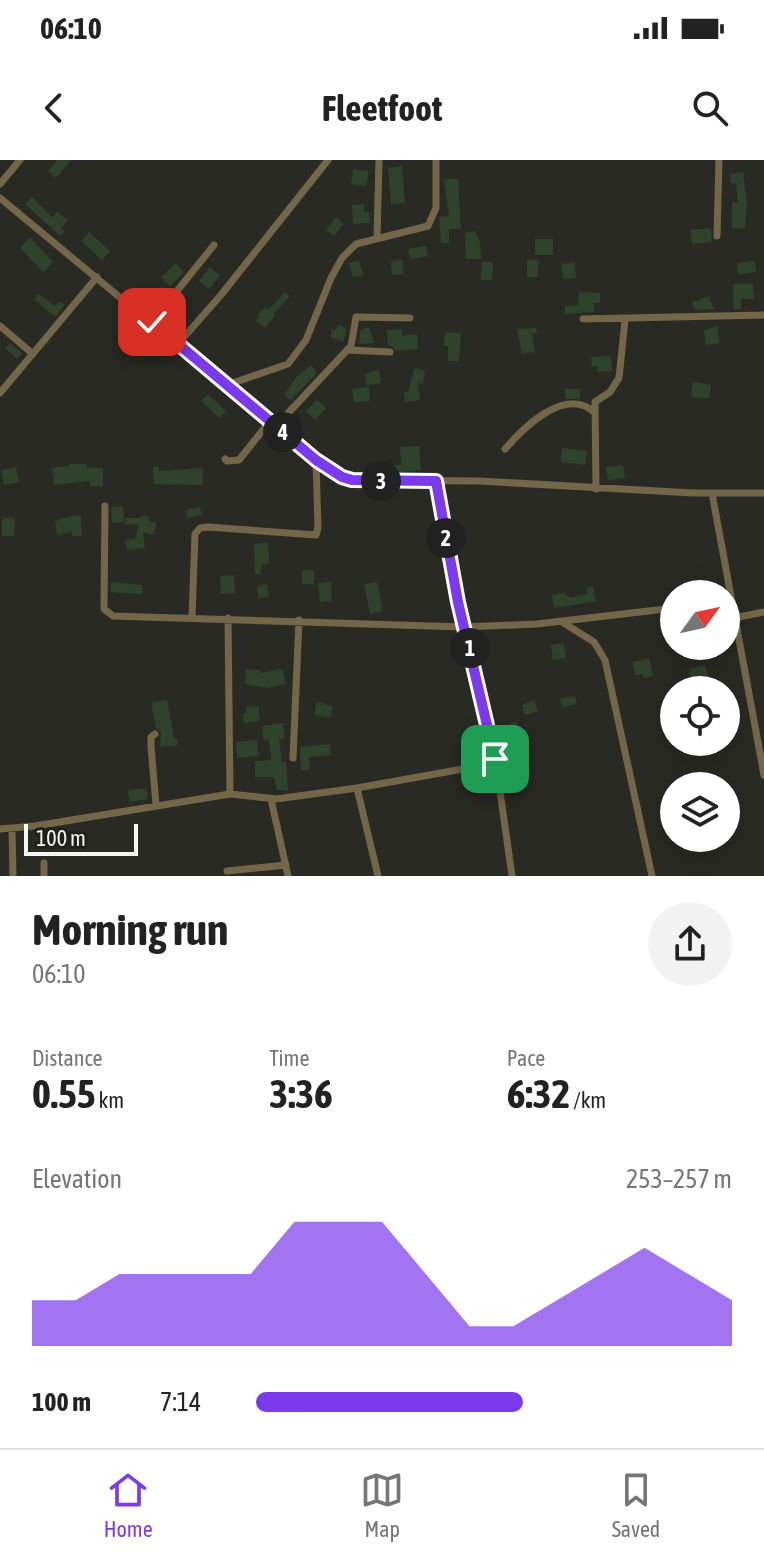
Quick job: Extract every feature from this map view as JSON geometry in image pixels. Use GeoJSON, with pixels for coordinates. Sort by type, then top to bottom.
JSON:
{"type":"FeatureCollection","features":[{"type":"Feature","properties":{"kind":"street"},"geometry":{"type":"LineString","coordinates":[[0,184],[20,160]]}},
{"type":"Feature","properties":{"kind":"street"},"geometry":{"type":"LineString","coordinates":[[178,344],[328,160]]}},
{"type":"Feature","properties":{"kind":"street"},"geometry":{"type":"LineString","coordinates":[[377,239],[379,160]]}},
{"type":"Feature","properties":{"kind":"street"},"geometry":{"type":"LineString","coordinates":[[227,385],[288,364],[306,340],[342,258],[356,244],[428,226],[436,208],[436,160]]}},
{"type":"Feature","properties":{"kind":"street"},"geometry":{"type":"LineString","coordinates":[[717,236],[719,160]]}},
{"type":"Feature","properties":{"kind":"street"},"geometry":{"type":"LineString","coordinates":[[0,198],[316,460],[342,477],[352,480],[764,493]]}},
{"type":"Feature","properties":{"kind":"street"},"geometry":{"type":"LineString","coordinates":[[152,322],[214,245]]}},
{"type":"Feature","properties":{"kind":"street"},"geometry":{"type":"LineString","coordinates":[[0,393],[97,277]]}},
{"type":"Feature","properties":{"kind":"street"},"geometry":{"type":"LineString","coordinates":[[583,319],[764,315]]}},
{"type":"Feature","properties":{"kind":"street"},"geometry":{"type":"LineString","coordinates":[[225,459],[239,460],[347,350],[356,317],[410,318]]}},
{"type":"Feature","properties":{"kind":"street"},"geometry":{"type":"LineString","coordinates":[[596,489],[595,402],[610,392],[619,378],[625,320]]}},
{"type":"Feature","properties":{"kind":"street"},"geometry":{"type":"LineString","coordinates":[[0,326],[33,354]]}},
{"type":"Feature","properties":{"kind":"street"},"geometry":{"type":"LineString","coordinates":[[347,350],[390,352]]}},
{"type":"Feature","properties":{"kind":"street"},"geometry":{"type":"LineString","coordinates":[[505,449],[546,411],[582,406],[595,413]]}},
{"type":"Feature","properties":{"kind":"street"},"geometry":{"type":"LineString","coordinates":[[192,618],[195,534],[200,528],[208,527],[316,535],[316,460]]}},
{"type":"Feature","properties":{"kind":"street"},"geometry":{"type":"LineString","coordinates":[[436,481],[464,627],[496,763],[512,876]]}},
{"type":"Feature","properties":{"kind":"street"},"geometry":{"type":"LineString","coordinates":[[712,493],[726,580]]}},
{"type":"Feature","properties":{"kind":"street"},"geometry":{"type":"LineString","coordinates":[[105,506],[105,613],[118,617],[464,627],[560,621],[660,610]]}},
{"type":"Feature","properties":{"kind":"street"},"geometry":{"type":"LineString","coordinates":[[740,617],[764,612]]}},
{"type":"Feature","properties":{"kind":"street"},"geometry":{"type":"LineString","coordinates":[[228,618],[230,794]]}},
{"type":"Feature","properties":{"kind":"street"},"geometry":{"type":"LineString","coordinates":[[293,758],[299,620]]}},
{"type":"Feature","properties":{"kind":"street"},"geometry":{"type":"LineString","coordinates":[[560,621],[594,642],[605,660],[652,876]]}},
{"type":"Feature","properties":{"kind":"street"},"geometry":{"type":"LineString","coordinates":[[740,649],[764,775]]}},
{"type":"Feature","properties":{"kind":"street"},"geometry":{"type":"LineString","coordinates":[[155,734],[151,737],[151,746],[156,805]]}},
{"type":"Feature","properties":{"kind":"street"},"geometry":{"type":"LineString","coordinates":[[0,829],[230,794],[271,799],[357,788],[496,763]]}},
{"type":"Feature","properties":{"kind":"street"},"geometry":{"type":"LineString","coordinates":[[357,788],[378,876]]}},
{"type":"Feature","properties":{"kind":"street"},"geometry":{"type":"LineString","coordinates":[[271,799],[288,876]]}},
{"type":"Feature","properties":{"kind":"street"},"geometry":{"type":"LineString","coordinates":[[12,828],[13,876]]}},
{"type":"Feature","properties":{"kind":"street"},"geometry":{"type":"LineString","coordinates":[[44,863],[44,876]]}},
{"type":"Feature","properties":{"kind":"street"},"geometry":{"type":"LineString","coordinates":[[227,871],[286,865]]}},
{"type":"Feature","properties":{"kind":"building"},"geometry":{"type":"Polygon","coordinates":[[[57,160],[71,160],[56,178],[48,171],[57,160]]]}},
{"type":"Feature","properties":{"kind":"building"},"geometry":{"type":"Polygon","coordinates":[[[402,166],[405,203],[391,204],[388,168],[402,166]]]}},
{"type":"Feature","properties":{"kind":"building"},"geometry":{"type":"Polygon","coordinates":[[[353,169],[369,171],[366,186],[351,184],[353,169]]]}},
{"type":"Feature","properties":{"kind":"building"},"geometry":{"type":"Polygon","coordinates":[[[743,172],[747,202],[745,228],[732,229],[732,202],[738,202],[736,183],[731,184],[730,174],[743,172]]]}},
{"type":"Feature","properties":{"kind":"building"},"geometry":{"type":"Polygon","coordinates":[[[458,178],[461,229],[449,229],[449,243],[441,243],[439,217],[449,216],[444,180],[458,178]]]}},
{"type":"Feature","properties":{"kind":"building"},"geometry":{"type":"Polygon","coordinates":[[[32,197],[53,218],[57,212],[68,220],[61,228],[65,231],[60,236],[25,204],[32,197]]]}},
{"type":"Feature","properties":{"kind":"building"},"geometry":{"type":"Polygon","coordinates":[[[364,204],[364,212],[369,212],[370,223],[353,224],[352,205],[364,204]]]}},
{"type":"Feature","properties":{"kind":"building"},"geometry":{"type":"Polygon","coordinates":[[[336,217],[344,224],[334,236],[326,230],[336,217]]]}},
{"type":"Feature","properties":{"kind":"building"},"geometry":{"type":"Polygon","coordinates":[[[711,228],[712,242],[692,244],[690,230],[711,228]]]}},
{"type":"Feature","properties":{"kind":"building"},"geometry":{"type":"Polygon","coordinates":[[[475,231],[481,259],[466,259],[465,233],[475,231]]]}},
{"type":"Feature","properties":{"kind":"building"},"geometry":{"type":"Polygon","coordinates":[[[89,232],[110,251],[102,260],[81,241],[89,232]]]}},
{"type":"Feature","properties":{"kind":"building"},"geometry":{"type":"Polygon","coordinates":[[[30,237],[53,262],[43,272],[20,248],[30,237]]]}},
{"type":"Feature","properties":{"kind":"building"},"geometry":{"type":"Polygon","coordinates":[[[535,239],[553,239],[553,255],[535,255],[535,239]]]}},
{"type":"Feature","properties":{"kind":"building"},"geometry":{"type":"Polygon","coordinates":[[[426,246],[428,256],[410,259],[408,249],[426,246]]]}},
{"type":"Feature","properties":{"kind":"building"},"geometry":{"type":"Polygon","coordinates":[[[359,260],[363,275],[353,278],[349,263],[359,260]]]}},
{"type":"Feature","properties":{"kind":"building"},"geometry":{"type":"Polygon","coordinates":[[[402,260],[404,274],[392,275],[391,261],[402,260]]]}},
{"type":"Feature","properties":{"kind":"building"},"geometry":{"type":"Polygon","coordinates":[[[527,260],[538,260],[538,277],[527,277],[527,260]]]}},
{"type":"Feature","properties":{"kind":"building"},"geometry":{"type":"Polygon","coordinates":[[[755,261],[756,272],[738,274],[737,263],[755,261]]]}},
{"type":"Feature","properties":{"kind":"building"},"geometry":{"type":"Polygon","coordinates":[[[482,262],[493,262],[492,280],[481,280],[482,262]]]}},
{"type":"Feature","properties":{"kind":"building"},"geometry":{"type":"Polygon","coordinates":[[[574,262],[576,278],[563,279],[561,264],[574,262]]]}},
{"type":"Feature","properties":{"kind":"building"},"geometry":{"type":"Polygon","coordinates":[[[176,263],[184,272],[170,287],[161,277],[176,263]]]}},
{"type":"Feature","properties":{"kind":"building"},"geometry":{"type":"Polygon","coordinates":[[[210,267],[220,275],[209,289],[199,281],[210,267]]]}},
{"type":"Feature","properties":{"kind":"building"},"geometry":{"type":"Polygon","coordinates":[[[733,284],[753,284],[754,299],[741,299],[741,309],[734,309],[733,284]]]}},
{"type":"Feature","properties":{"kind":"building"},"geometry":{"type":"Polygon","coordinates":[[[285,292],[290,296],[265,328],[256,321],[258,315],[265,307],[268,310],[285,292]]]}},
{"type":"Feature","properties":{"kind":"building"},"geometry":{"type":"Polygon","coordinates":[[[579,292],[600,293],[600,303],[594,303],[594,312],[565,314],[565,306],[578,305],[579,292]]]}},
{"type":"Feature","properties":{"kind":"building"},"geometry":{"type":"Polygon","coordinates":[[[38,294],[55,306],[59,301],[65,305],[55,317],[34,299],[38,294]]]}},
{"type":"Feature","properties":{"kind":"building"},"geometry":{"type":"Polygon","coordinates":[[[709,296],[714,309],[695,310],[692,302],[709,296]]]}},
{"type":"Feature","properties":{"kind":"building"},"geometry":{"type":"Polygon","coordinates":[[[338,325],[347,329],[343,342],[330,337],[332,329],[336,330],[338,325]]]}},
{"type":"Feature","properties":{"kind":"building"},"geometry":{"type":"Polygon","coordinates":[[[717,326],[720,343],[706,345],[704,330],[717,326]]]}},
{"type":"Feature","properties":{"kind":"building"},"geometry":{"type":"Polygon","coordinates":[[[369,327],[374,343],[359,344],[360,330],[369,327]]]}},
{"type":"Feature","properties":{"kind":"building"},"geometry":{"type":"Polygon","coordinates":[[[536,328],[537,333],[532,334],[535,352],[522,354],[517,329],[536,328]]]}},
{"type":"Feature","properties":{"kind":"building"},"geometry":{"type":"Polygon","coordinates":[[[402,329],[402,336],[417,334],[418,349],[396,351],[388,345],[387,330],[402,329]]]}},
{"type":"Feature","properties":{"kind":"building"},"geometry":{"type":"Polygon","coordinates":[[[445,332],[461,333],[459,361],[448,361],[448,346],[444,346],[445,332]]]}},
{"type":"Feature","properties":{"kind":"building"},"geometry":{"type":"Polygon","coordinates":[[[10,343],[23,354],[17,359],[5,348],[10,343]]]}},
{"type":"Feature","properties":{"kind":"building"},"geometry":{"type":"Polygon","coordinates":[[[611,356],[612,371],[598,372],[597,366],[592,367],[591,357],[611,356]]]}},
{"type":"Feature","properties":{"kind":"building"},"geometry":{"type":"Polygon","coordinates":[[[311,365],[317,373],[291,400],[284,395],[297,376],[311,365]]]}},
{"type":"Feature","properties":{"kind":"building"},"geometry":{"type":"Polygon","coordinates":[[[414,368],[425,371],[423,384],[418,383],[420,400],[405,402],[404,392],[408,392],[414,368]]]}},
{"type":"Feature","properties":{"kind":"building"},"geometry":{"type":"Polygon","coordinates":[[[379,369],[381,383],[366,385],[365,374],[379,369]]]}},
{"type":"Feature","properties":{"kind":"building"},"geometry":{"type":"Polygon","coordinates":[[[693,382],[711,385],[709,399],[691,397],[693,382]]]}},
{"type":"Feature","properties":{"kind":"building"},"geometry":{"type":"Polygon","coordinates":[[[369,387],[370,401],[354,402],[352,389],[369,387]]]}},
{"type":"Feature","properties":{"kind":"building"},"geometry":{"type":"Polygon","coordinates":[[[565,389],[580,389],[580,399],[565,399],[565,389]]]}},
{"type":"Feature","properties":{"kind":"building"},"geometry":{"type":"Polygon","coordinates":[[[208,394],[226,411],[219,418],[201,401],[208,394]]]}},
{"type":"Feature","properties":{"kind":"building"},"geometry":{"type":"Polygon","coordinates":[[[317,400],[326,408],[315,420],[306,411],[317,400]]]}},
{"type":"Feature","properties":{"kind":"building"},"geometry":{"type":"Polygon","coordinates":[[[419,446],[421,470],[394,473],[394,465],[401,465],[400,447],[419,446]]]}},
{"type":"Feature","properties":{"kind":"building"},"geometry":{"type":"Polygon","coordinates":[[[562,448],[587,451],[585,465],[561,462],[562,448]]]}},
{"type":"Feature","properties":{"kind":"building"},"geometry":{"type":"Polygon","coordinates":[[[69,464],[103,468],[103,486],[90,486],[89,481],[54,485],[52,468],[69,464]]]}},
{"type":"Feature","properties":{"kind":"building"},"geometry":{"type":"Polygon","coordinates":[[[623,465],[625,478],[608,480],[606,467],[623,465]]]}},
{"type":"Feature","properties":{"kind":"building"},"geometry":{"type":"Polygon","coordinates":[[[16,467],[19,482],[4,485],[1,470],[16,467]]]}},
{"type":"Feature","properties":{"kind":"building"},"geometry":{"type":"Polygon","coordinates":[[[153,467],[159,467],[159,471],[202,468],[203,485],[154,484],[153,467]]]}},
{"type":"Feature","properties":{"kind":"building"},"geometry":{"type":"Polygon","coordinates":[[[123,506],[124,522],[112,523],[111,507],[123,506]]]}},
{"type":"Feature","properties":{"kind":"building"},"geometry":{"type":"Polygon","coordinates":[[[200,507],[202,515],[187,518],[185,510],[200,507]]]}},
{"type":"Feature","properties":{"kind":"building"},"geometry":{"type":"Polygon","coordinates":[[[142,515],[157,523],[153,535],[143,532],[145,548],[127,550],[126,540],[135,539],[139,524],[125,524],[125,518],[141,518],[142,515]]]}},
{"type":"Feature","properties":{"kind":"building"},"geometry":{"type":"Polygon","coordinates":[[[81,516],[82,536],[72,536],[72,532],[57,535],[55,521],[81,516]]]}},
{"type":"Feature","properties":{"kind":"building"},"geometry":{"type":"Polygon","coordinates":[[[2,518],[15,518],[14,536],[2,536],[2,518]]]}},
{"type":"Feature","properties":{"kind":"building"},"geometry":{"type":"Polygon","coordinates":[[[268,543],[269,564],[261,564],[261,574],[255,574],[254,544],[268,543]]]}},
{"type":"Feature","properties":{"kind":"building"},"geometry":{"type":"Polygon","coordinates":[[[302,570],[314,570],[314,584],[302,584],[302,570]]]}},
{"type":"Feature","properties":{"kind":"building"},"geometry":{"type":"Polygon","coordinates":[[[234,575],[235,593],[221,594],[220,576],[234,575]]]}},
{"type":"Feature","properties":{"kind":"building"},"geometry":{"type":"Polygon","coordinates":[[[111,582],[142,585],[142,594],[111,592],[111,582]]]}},
{"type":"Feature","properties":{"kind":"building"},"geometry":{"type":"Polygon","coordinates":[[[331,582],[332,601],[320,602],[318,583],[331,582]]]}},
{"type":"Feature","properties":{"kind":"building"},"geometry":{"type":"Polygon","coordinates":[[[377,582],[383,611],[370,614],[364,584],[377,582]]]}},
{"type":"Feature","properties":{"kind":"building"},"geometry":{"type":"Polygon","coordinates":[[[267,584],[269,597],[258,598],[257,586],[267,584]]]}},
{"type":"Feature","properties":{"kind":"building"},"geometry":{"type":"Polygon","coordinates":[[[593,586],[596,601],[554,608],[552,595],[565,593],[572,597],[587,594],[586,588],[593,586]]]}},
{"type":"Feature","properties":{"kind":"building"},"geometry":{"type":"Polygon","coordinates":[[[564,643],[566,658],[553,660],[551,645],[564,643]]]}},
{"type":"Feature","properties":{"kind":"building"},"geometry":{"type":"Polygon","coordinates":[[[649,658],[653,676],[636,676],[632,662],[649,658]]]}},
{"type":"Feature","properties":{"kind":"building"},"geometry":{"type":"Polygon","coordinates":[[[705,665],[708,676],[691,676],[689,669],[705,665]]]}},
{"type":"Feature","properties":{"kind":"building"},"geometry":{"type":"Polygon","coordinates":[[[246,669],[260,670],[260,673],[282,669],[286,684],[267,688],[245,684],[246,669]]]}},
{"type":"Feature","properties":{"kind":"building"},"geometry":{"type":"Polygon","coordinates":[[[575,696],[577,704],[562,707],[560,699],[575,696]]]}},
{"type":"Feature","properties":{"kind":"building"},"geometry":{"type":"Polygon","coordinates":[[[167,700],[178,745],[160,747],[161,732],[156,728],[151,702],[167,700]]]}},
{"type":"Feature","properties":{"kind":"building"},"geometry":{"type":"Polygon","coordinates":[[[534,700],[538,711],[525,715],[522,705],[534,700]]]}},
{"type":"Feature","properties":{"kind":"building"},"geometry":{"type":"Polygon","coordinates":[[[317,702],[333,706],[330,718],[314,714],[317,702]]]}},
{"type":"Feature","properties":{"kind":"building"},"geometry":{"type":"Polygon","coordinates":[[[258,706],[260,721],[244,723],[246,707],[258,706]]]}},
{"type":"Feature","properties":{"kind":"building"},"geometry":{"type":"Polygon","coordinates":[[[516,722],[520,738],[504,742],[500,727],[516,722]]]}},
{"type":"Feature","properties":{"kind":"building"},"geometry":{"type":"Polygon","coordinates":[[[283,723],[285,738],[279,739],[282,762],[286,762],[288,790],[277,790],[274,777],[255,777],[255,761],[271,760],[269,740],[264,741],[262,726],[283,723]]]}},
{"type":"Feature","properties":{"kind":"building"},"geometry":{"type":"Polygon","coordinates":[[[257,740],[258,756],[237,758],[236,742],[257,740]]]}},
{"type":"Feature","properties":{"kind":"building"},"geometry":{"type":"Polygon","coordinates":[[[330,744],[331,755],[309,757],[310,770],[301,770],[300,747],[330,744]]]}},
{"type":"Feature","properties":{"kind":"building"},"geometry":{"type":"Polygon","coordinates":[[[146,788],[148,799],[130,802],[127,790],[146,788]]]}},
{"type":"Feature","properties":{"kind":"route"},"geometry":{"type":"LineString","coordinates":[[152,322],[316,460],[342,477],[374,481],[436,481],[458,602],[495,759]]}}]}
